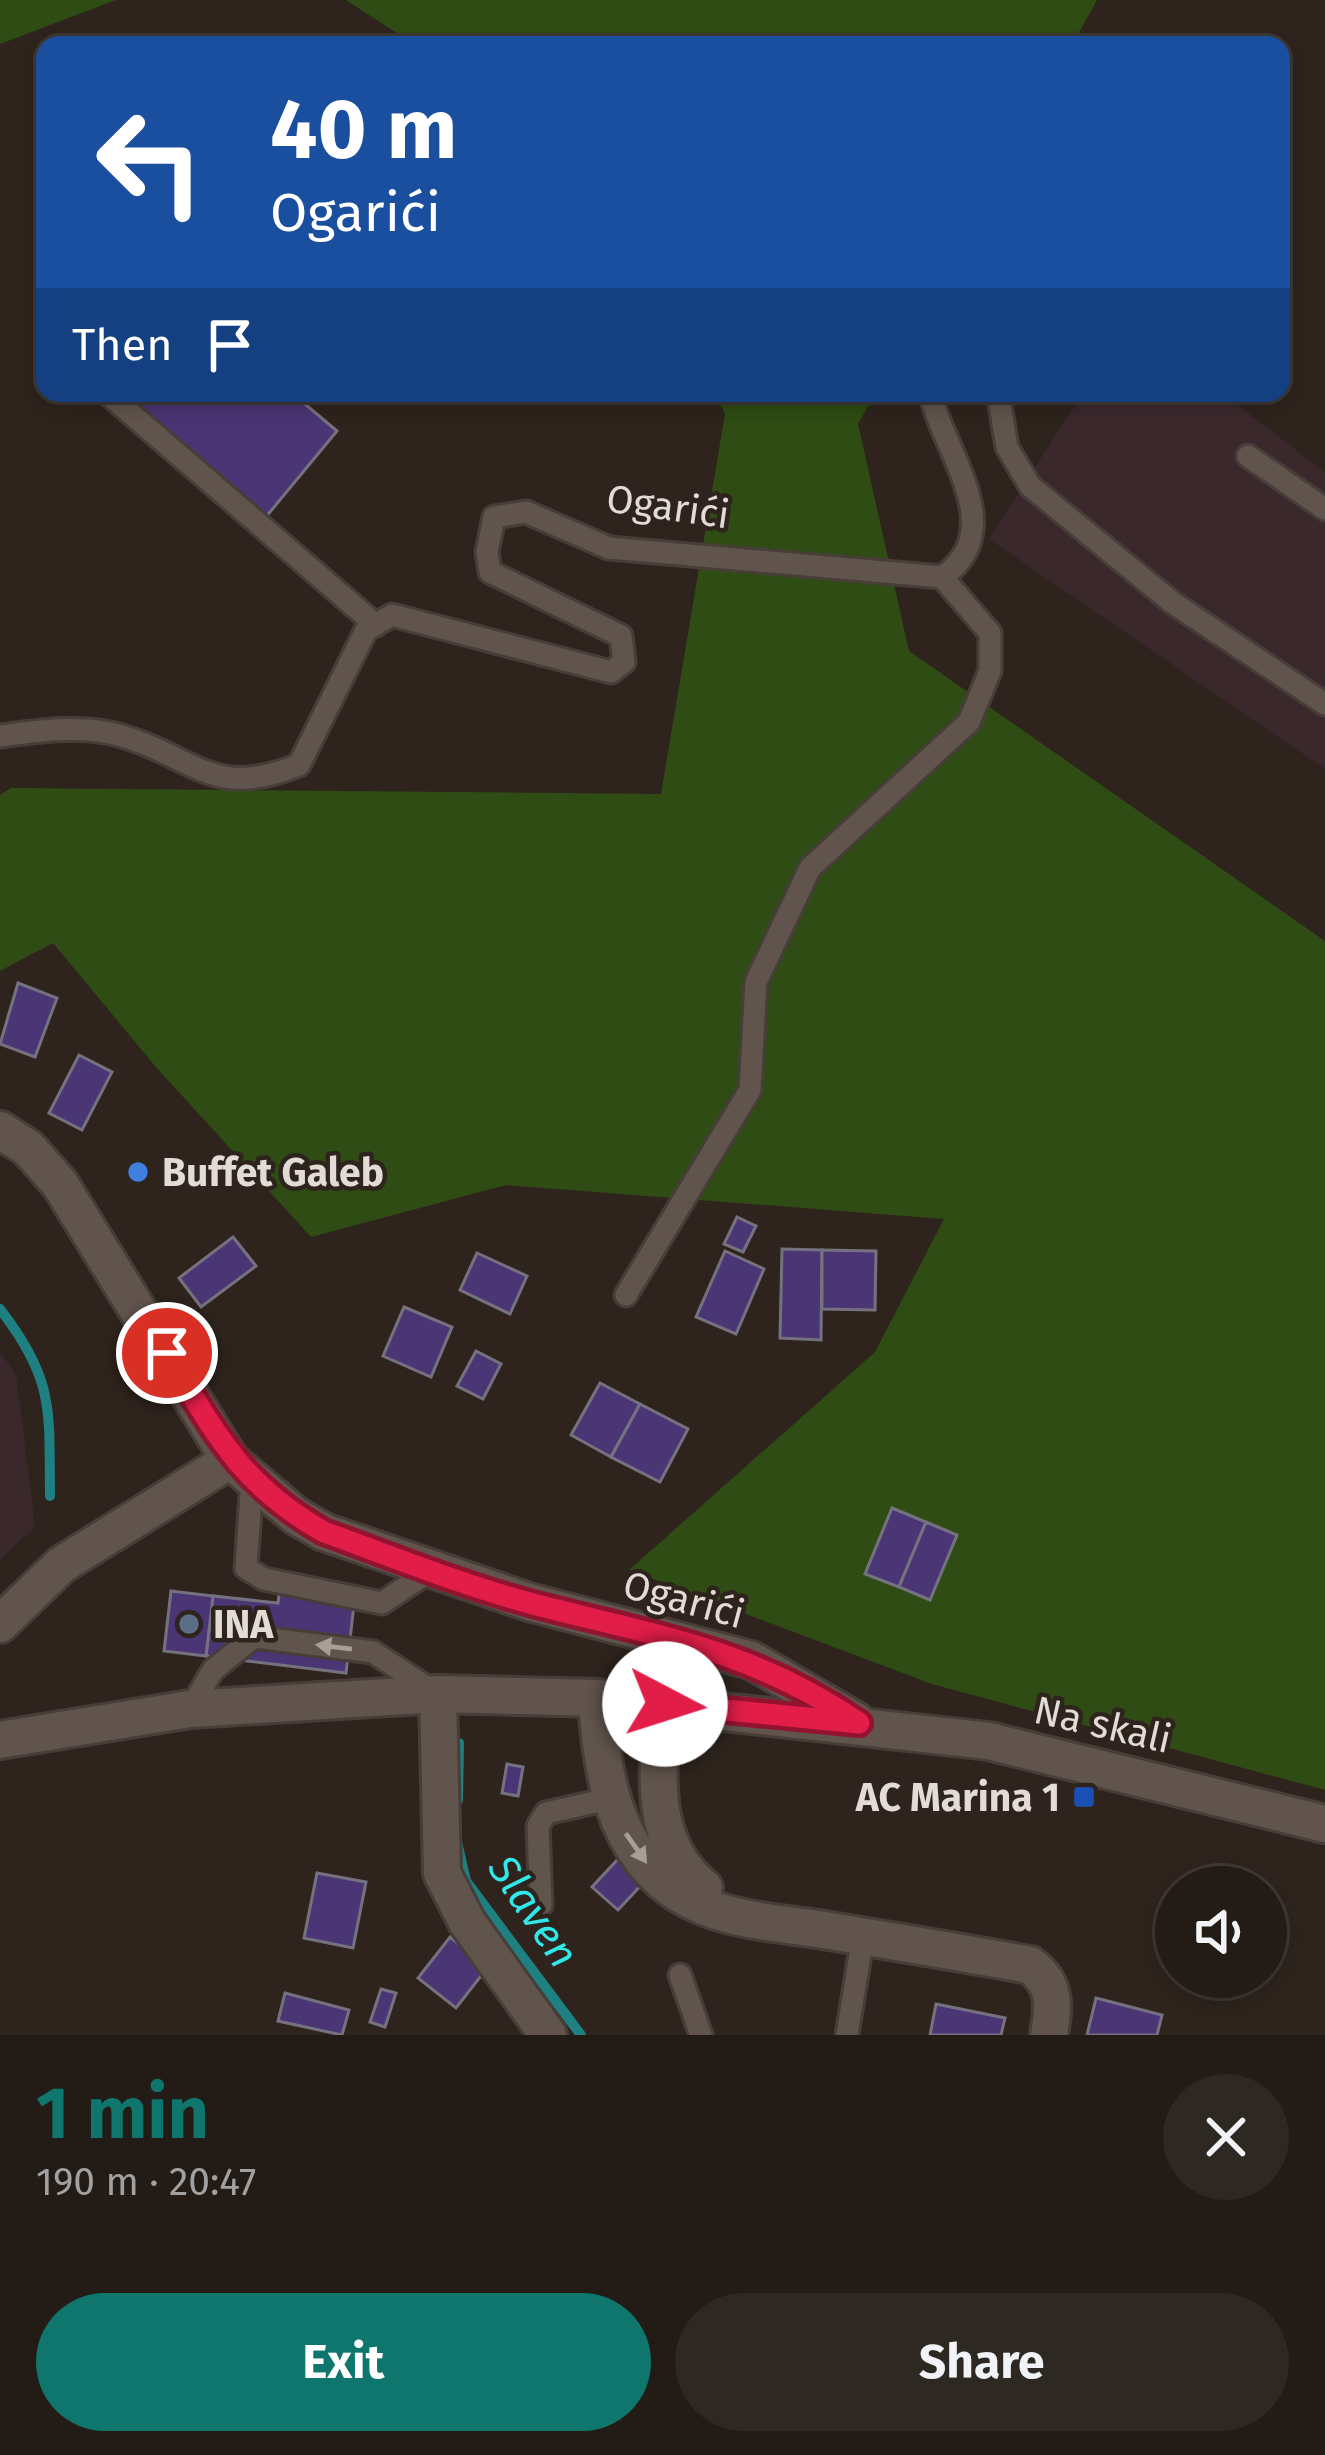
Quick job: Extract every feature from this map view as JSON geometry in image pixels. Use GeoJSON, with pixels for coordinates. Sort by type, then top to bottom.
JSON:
{"type":"FeatureCollection","features":[{"type":"Feature","properties":{"kind":"street","name":"Ogarići"},"geometry":{"type":"LineString","coordinates":[[9,1144],[60,1184],[241,1470],[324,1532],[430,1571],[751,1660],[809,1689],[859,1723]]}},
{"type":"Feature","properties":{"kind":"street"},"geometry":{"type":"LineString","coordinates":[[0,1624],[61,1565],[241,1470]]}},
{"type":"Feature","properties":{"kind":"street"},"geometry":{"type":"LineString","coordinates":[[0,1740],[190,1709],[438,1694],[597,1698],[859,1723]]}},
{"type":"Feature","properties":{"kind":"street"},"geometry":{"type":"LineString","coordinates":[[438,1694],[442,1873],[467,1922],[548,2035]]}},
{"type":"Feature","properties":{"kind":"street"},"geometry":{"type":"LineString","coordinates":[[597,1698],[608,1799],[637,1851],[676,1893],[706,1908],[753,1919],[1030,1965],[1045,1976],[1052,1993],[1049,2035]]}},
{"type":"Feature","properties":{"kind":"street"},"geometry":{"type":"LineString","coordinates":[[665,1704],[658,1754],[663,1831],[679,1865],[753,1919]]}},
{"type":"Feature","properties":{"kind":"street","name":"Na skali"},"geometry":{"type":"LineString","coordinates":[[859,1723],[989,1741],[1325,1824]]}},
{"type":"Feature","properties":{"kind":"lane"},"geometry":{"type":"LineString","coordinates":[[0,736],[48,730],[121,735],[186,767],[261,780],[299,765],[366,630],[376,625],[117,402]]}},
{"type":"Feature","properties":{"kind":"lane"},"geometry":{"type":"LineString","coordinates":[[626,1295],[750,1090],[756,982],[810,868],[969,722],[990,671],[990,633],[942,577],[966,555],[974,518],[933,402]]}},
{"type":"Feature","properties":{"kind":"lane"},"geometry":{"type":"LineString","coordinates":[[999,402],[1006,447],[1030,486],[1173,603],[1325,704]]}},
{"type":"Feature","properties":{"kind":"lane"},"geometry":{"type":"LineString","coordinates":[[1248,456],[1325,509]]}},
{"type":"Feature","properties":{"kind":"lane","name":"Ogarići"},"geometry":{"type":"LineString","coordinates":[[376,625],[392,615],[611,672],[624,662],[621,636],[490,572],[487,552],[494,517],[526,512],[609,548],[942,577]]}},
{"type":"Feature","properties":{"kind":"lane"},"geometry":{"type":"LineString","coordinates":[[241,1470],[246,1568],[264,1579],[382,1603],[430,1571]]}},
{"type":"Feature","properties":{"kind":"lane"},"geometry":{"type":"LineString","coordinates":[[190,1709],[213,1670],[254,1637],[373,1652],[438,1694]]}},
{"type":"Feature","properties":{"kind":"lane"},"geometry":{"type":"LineString","coordinates":[[542,1905],[538,1826],[546,1813],[608,1799]]}},
{"type":"Feature","properties":{"kind":"lane"},"geometry":{"type":"LineString","coordinates":[[847,2035],[863,1936]]}},
{"type":"Feature","properties":{"kind":"lane"},"geometry":{"type":"LineString","coordinates":[[680,1976],[701,2035]]}},
{"type":"Feature","properties":{"kind":"shaded area"},"geometry":{"type":"Polygon","coordinates":[[[1077,402],[1234,402],[1325,473],[1325,769],[989,539],[1077,402]]]}},
{"type":"Feature","properties":{"kind":"shaded area"},"geometry":{"type":"Polygon","coordinates":[[[0,1352],[16,1375],[35,1527],[0,1559],[0,1352]]]}},
{"type":"Feature","properties":{"kind":"green space"},"geometry":{"type":"Polygon","coordinates":[[[0,0],[116,0],[0,44],[0,0]]]}},
{"type":"Feature","properties":{"kind":"green space"},"geometry":{"type":"Polygon","coordinates":[[[346,0],[1097,0],[1077,36],[401,36],[346,0]]]}},
{"type":"Feature","properties":{"kind":"green space"},"geometry":{"type":"Polygon","coordinates":[[[719,402],[870,402],[858,424],[909,651],[1325,941],[1325,1790],[932,1684],[629,1570],[875,1352],[944,1219],[506,1185],[311,1237],[155,1066],[53,943],[0,971],[0,795],[11,788],[661,794],[725,414],[719,402]]]}},
{"type":"Feature","properties":{"kind":"building"},"geometry":{"type":"Polygon","coordinates":[[[134,402],[303,402],[337,431],[265,518],[134,402]]]}},
{"type":"Feature","properties":{"kind":"building"},"geometry":{"type":"Polygon","coordinates":[[[18,983],[57,998],[35,1057],[0,1044],[18,983]]]}},
{"type":"Feature","properties":{"kind":"building"},"geometry":{"type":"Polygon","coordinates":[[[79,1055],[112,1072],[82,1130],[49,1113],[79,1055]]]}},
{"type":"Feature","properties":{"kind":"building"},"geometry":{"type":"Polygon","coordinates":[[[737,1217],[756,1226],[743,1252],[724,1244],[737,1217]]]}},
{"type":"Feature","properties":{"kind":"building"},"geometry":{"type":"Polygon","coordinates":[[[233,1237],[256,1266],[201,1307],[179,1278],[233,1237]]]}},
{"type":"Feature","properties":{"kind":"building"},"geometry":{"type":"Polygon","coordinates":[[[782,1249],[822,1250],[821,1340],[780,1338],[782,1249]]]}},
{"type":"Feature","properties":{"kind":"building"},"geometry":{"type":"Polygon","coordinates":[[[822,1250],[876,1251],[875,1310],[822,1309],[822,1250]]]}},
{"type":"Feature","properties":{"kind":"building"},"geometry":{"type":"Polygon","coordinates":[[[725,1251],[764,1269],[736,1334],[696,1317],[725,1251]]]}},
{"type":"Feature","properties":{"kind":"building"},"geometry":{"type":"Polygon","coordinates":[[[477,1253],[527,1276],[510,1314],[460,1290],[477,1253]]]}},
{"type":"Feature","properties":{"kind":"building"},"geometry":{"type":"Polygon","coordinates":[[[404,1307],[452,1327],[431,1377],[383,1356],[404,1307]]]}},
{"type":"Feature","properties":{"kind":"building"},"geometry":{"type":"Polygon","coordinates":[[[476,1351],[501,1364],[483,1399],[457,1386],[476,1351]]]}},
{"type":"Feature","properties":{"kind":"building"},"geometry":{"type":"Polygon","coordinates":[[[600,1383],[640,1404],[611,1457],[571,1435],[600,1383]]]}},
{"type":"Feature","properties":{"kind":"building"},"geometry":{"type":"Polygon","coordinates":[[[640,1404],[688,1429],[660,1482],[611,1457],[640,1404]]]}},
{"type":"Feature","properties":{"kind":"building"},"geometry":{"type":"Polygon","coordinates":[[[892,1508],[926,1522],[899,1587],[865,1574],[892,1508]]]}},
{"type":"Feature","properties":{"kind":"building"},"geometry":{"type":"Polygon","coordinates":[[[926,1522],[957,1535],[930,1600],[899,1587],[926,1522]]]}},
{"type":"Feature","properties":{"kind":"building"},"geometry":{"type":"Polygon","coordinates":[[[281,1579],[356,1588],[346,1673],[206,1656],[213,1596],[278,1603],[281,1579]]]}},
{"type":"Feature","properties":{"kind":"building","name":"INA"},"geometry":{"type":"Polygon","coordinates":[[[171,1591],[213,1596],[206,1656],[164,1651],[171,1591]]]}},
{"type":"Feature","properties":{"kind":"building"},"geometry":{"type":"Polygon","coordinates":[[[507,1764],[523,1767],[518,1796],[502,1793],[507,1764]]]}},
{"type":"Feature","properties":{"kind":"building"},"geometry":{"type":"Polygon","coordinates":[[[620,1857],[645,1881],[618,1910],[592,1887],[620,1857]]]}},
{"type":"Feature","properties":{"kind":"building"},"geometry":{"type":"Polygon","coordinates":[[[317,1873],[366,1882],[353,1948],[304,1938],[317,1873]]]}},
{"type":"Feature","properties":{"kind":"building"},"geometry":{"type":"Polygon","coordinates":[[[450,1937],[488,1967],[456,2008],[418,1978],[450,1937]]]}},
{"type":"Feature","properties":{"kind":"building"},"geometry":{"type":"Polygon","coordinates":[[[381,1989],[396,1993],[385,2027],[370,2022],[381,1989]]]}},
{"type":"Feature","properties":{"kind":"building"},"geometry":{"type":"Polygon","coordinates":[[[285,1993],[349,2010],[342,2035],[278,2021],[285,1993]]]}},
{"type":"Feature","properties":{"kind":"building"},"geometry":{"type":"Polygon","coordinates":[[[1096,1998],[1162,2015],[1157,2035],[1087,2035],[1096,1998]]]}},
{"type":"Feature","properties":{"kind":"building"},"geometry":{"type":"Polygon","coordinates":[[[936,2004],[1005,2018],[1001,2035],[930,2035],[936,2004]]]}},
{"type":"Feature","properties":{"kind":"waterway","name":"Slaven"},"geometry":{"type":"LineString","coordinates":[[0,1309],[40,1377],[50,1440],[50,1496]]}},
{"type":"Feature","properties":{"kind":"waterway","name":"Slaven"},"geometry":{"type":"LineString","coordinates":[[458,1800],[459,1743]]}},
{"type":"Feature","properties":{"kind":"waterway","name":"Slaven"},"geometry":{"type":"LineString","coordinates":[[457,1842],[466,1881],[581,2035]]}},
{"type":"Feature","properties":{"kind":"place","name":"Buffet Galeb"},"geometry":{"type":"Point","coordinates":[138,1172]}},
{"type":"Feature","properties":{"kind":"place","name":"INA"},"geometry":{"type":"Point","coordinates":[189,1624]}},
{"type":"Feature","properties":{"kind":"place","name":"AC Marina 1"},"geometry":{"type":"Point","coordinates":[1084,1797]}},
{"type":"Feature","properties":{"kind":"route"},"geometry":{"type":"LineString","coordinates":[[167,1353],[230,1460],[296,1516],[324,1532],[529,1603],[751,1660],[809,1689],[859,1723],[665,1704]]}}]}
